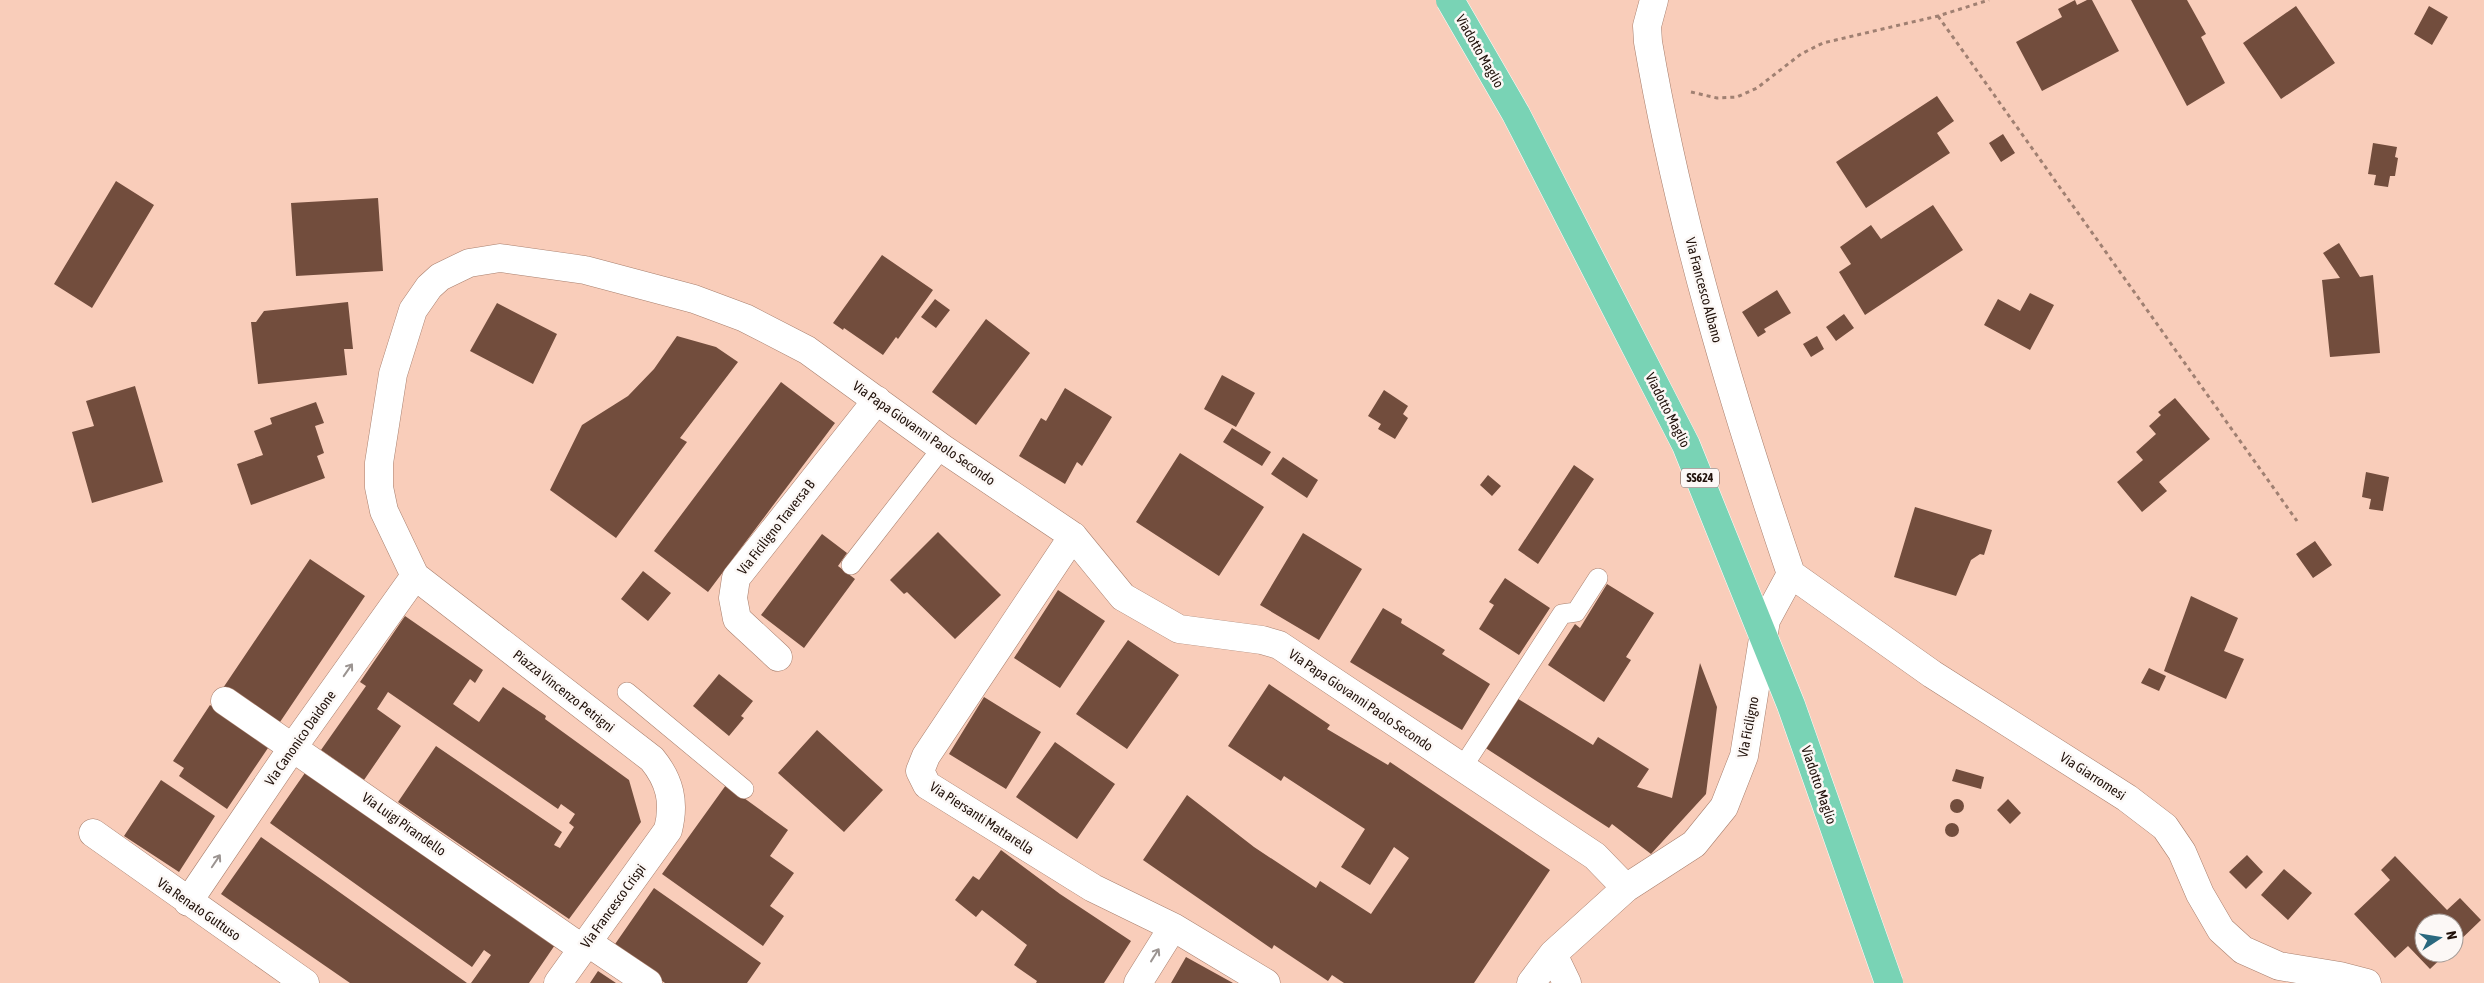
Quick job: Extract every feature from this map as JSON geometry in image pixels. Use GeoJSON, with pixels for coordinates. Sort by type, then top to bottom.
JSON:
{"type":"FeatureCollection","features":[{"type":"Feature","properties":{"kind":"main road","name":"Viadotto Maglio"},"geometry":{"type":"LineString","coordinates":[[1450,0],[1516,114],[1686,445],[1791,705],[1889,983]]}},
{"type":"Feature","properties":{"kind":"street","name":"Via Francesco Albano"},"geometry":{"type":"LineString","coordinates":[[1648,4],[1648,42],[1698,275],[1748,447],[1791,574]]}},
{"type":"Feature","properties":{"kind":"street","name":"Via Papa Giovanni Paolo Secondo"},"geometry":{"type":"LineString","coordinates":[[415,576],[384,511],[379,488],[379,463],[393,374],[413,310],[423,295],[440,277],[469,263],[500,258],[585,270],[694,299],[745,318],[807,350],[942,448],[1072,536],[1123,597],[1179,629],[1262,640],[1279,645],[1596,856],[1626,888]]}},
{"type":"Feature","properties":{"kind":"street","name":"Via Ficiligno Traversa B"},"geometry":{"type":"LineString","coordinates":[[778,657],[737,619],[733,598],[736,578],[877,400]]}},
{"type":"Feature","properties":{"kind":"street","name":"Via Piersanti Mattarella"},"geometry":{"type":"LineString","coordinates":[[1072,536],[926,756],[920,771],[927,785],[1076,878],[1173,927],[1266,983]]}},
{"type":"Feature","properties":{"kind":"street","name":"Via Ficiligno"},"geometry":{"type":"LineString","coordinates":[[1531,983],[1553,954],[1626,888],[1694,844],[1724,807],[1744,756],[1766,620],[1791,574]]}},
{"type":"Feature","properties":{"kind":"street","name":"Via Giarromesi"},"geometry":{"type":"LineString","coordinates":[[1791,574],[1932,674],[2127,798],[2165,827],[2182,852],[2200,894],[2221,930],[2243,950],[2279,966],[2340,976],[2367,983]]}},
{"type":"Feature","properties":{"kind":"street","name":"Via Canonico Daidone"},"geometry":{"type":"LineString","coordinates":[[188,902],[294,747],[415,576]]}},
{"type":"Feature","properties":{"kind":"street","name":"Piazza Vincenzo Petrigni"},"geometry":{"type":"LineString","coordinates":[[415,576],[652,759],[662,771],[669,785],[672,815],[668,830]]}},
{"type":"Feature","properties":{"kind":"street","name":"Via Luigi Pirandello"},"geometry":{"type":"LineString","coordinates":[[225,701],[585,945],[648,983]]}},
{"type":"Feature","properties":{"kind":"street","name":"Via Francesco Crispi"},"geometry":{"type":"LineString","coordinates":[[558,983],[668,830]]}},
{"type":"Feature","properties":{"kind":"street","name":"Via Renato Guttuso"},"geometry":{"type":"LineString","coordinates":[[94,833],[188,902],[305,983]]}},
{"type":"Feature","properties":{"kind":"street"},"geometry":{"type":"LineString","coordinates":[[1138,983],[1173,927]]}},
{"type":"Feature","properties":{"kind":"street"},"geometry":{"type":"LineString","coordinates":[[1553,954],[1567,983]]}},
{"type":"Feature","properties":{"kind":"lane"},"geometry":{"type":"LineString","coordinates":[[851,565],[942,448]]}},
{"type":"Feature","properties":{"kind":"lane"},"geometry":{"type":"LineString","coordinates":[[1462,768],[1562,614],[1576,612],[1598,578]]}},
{"type":"Feature","properties":{"kind":"lane"},"geometry":{"type":"LineString","coordinates":[[628,692],[744,789]]}},
{"type":"Feature","properties":{"kind":"path"},"geometry":{"type":"LineString","coordinates":[[1656,85],[1717,98],[1737,97],[1757,88],[1801,54],[1823,43],[1938,16],[1989,0]]}},
{"type":"Feature","properties":{"kind":"path"},"geometry":{"type":"LineString","coordinates":[[1938,16],[2297,521]]}},
{"type":"Feature","properties":{"kind":"building"},"geometry":{"type":"Polygon","coordinates":[[[2075,0],[2077,5],[2087,0],[2092,0],[2119,51],[2042,91],[2016,42],[2062,17],[2058,9],[2075,0]]]}},
{"type":"Feature","properties":{"kind":"building"},"geometry":{"type":"Polygon","coordinates":[[[2131,0],[2187,0],[2206,34],[2201,37],[2225,83],[2187,106],[2131,0]]]}},
{"type":"Feature","properties":{"kind":"building"},"geometry":{"type":"Polygon","coordinates":[[[2296,6],[2335,63],[2281,99],[2243,43],[2296,6]]]}},
{"type":"Feature","properties":{"kind":"building"},"geometry":{"type":"Polygon","coordinates":[[[2429,6],[2448,17],[2432,45],[2414,34],[2429,6]]]}},
{"type":"Feature","properties":{"kind":"building"},"geometry":{"type":"Polygon","coordinates":[[[1937,96],[1954,121],[1937,133],[1950,153],[1866,208],[1836,162],[1937,96]]]}},
{"type":"Feature","properties":{"kind":"building"},"geometry":{"type":"Polygon","coordinates":[[[2003,134],[2015,153],[2001,162],[1989,143],[2003,134]]]}},
{"type":"Feature","properties":{"kind":"building"},"geometry":{"type":"Polygon","coordinates":[[[2373,143],[2397,147],[2395,157],[2398,158],[2395,176],[2390,176],[2388,187],[2374,185],[2376,175],[2368,174],[2373,143]]]}},
{"type":"Feature","properties":{"kind":"building"},"geometry":{"type":"Polygon","coordinates":[[[116,181],[154,205],[92,308],[54,284],[116,181]]]}},
{"type":"Feature","properties":{"kind":"building"},"geometry":{"type":"Polygon","coordinates":[[[378,198],[383,271],[296,276],[291,203],[378,198]]]}},
{"type":"Feature","properties":{"kind":"building"},"geometry":{"type":"Polygon","coordinates":[[[1933,205],[1963,250],[1865,315],[1839,272],[1851,264],[1840,247],[1871,225],[1881,239],[1933,205]]]}},
{"type":"Feature","properties":{"kind":"building"},"geometry":{"type":"Polygon","coordinates":[[[2339,243],[2360,277],[2373,275],[2380,353],[2330,357],[2322,280],[2340,278],[2323,253],[2339,243]]]}},
{"type":"Feature","properties":{"kind":"building"},"geometry":{"type":"Polygon","coordinates":[[[882,255],[933,290],[898,339],[896,337],[883,355],[844,328],[843,330],[833,323],[882,255]]]}},
{"type":"Feature","properties":{"kind":"building"},"geometry":{"type":"Polygon","coordinates":[[[1777,290],[1791,313],[1764,329],[1766,332],[1758,337],[1742,312],[1777,290]]]}},
{"type":"Feature","properties":{"kind":"building"},"geometry":{"type":"Polygon","coordinates":[[[2030,293],[2054,305],[2030,350],[1984,325],[1998,299],[2020,311],[2030,293]]]}},
{"type":"Feature","properties":{"kind":"building"},"geometry":{"type":"Polygon","coordinates":[[[935,299],[950,310],[936,328],[921,317],[935,299]]]}},
{"type":"Feature","properties":{"kind":"building"},"geometry":{"type":"Polygon","coordinates":[[[348,302],[353,349],[344,349],[347,375],[258,384],[251,322],[256,322],[264,311],[348,302]]]}},
{"type":"Feature","properties":{"kind":"building"},"geometry":{"type":"Polygon","coordinates":[[[497,303],[557,334],[533,384],[470,351],[497,303]]]}},
{"type":"Feature","properties":{"kind":"building"},"geometry":{"type":"Polygon","coordinates":[[[1844,314],[1854,328],[1836,341],[1826,327],[1844,314]]]}},
{"type":"Feature","properties":{"kind":"building"},"geometry":{"type":"Polygon","coordinates":[[[986,319],[1030,353],[976,425],[932,392],[986,319]]]}},
{"type":"Feature","properties":{"kind":"building"},"geometry":{"type":"Polygon","coordinates":[[[677,336],[716,347],[738,362],[680,438],[687,442],[616,538],[550,490],[582,425],[628,396],[654,369],[677,336]]]}},
{"type":"Feature","properties":{"kind":"building"},"geometry":{"type":"Polygon","coordinates":[[[1817,336],[1824,349],[1811,357],[1803,344],[1817,336]]]}},
{"type":"Feature","properties":{"kind":"building"},"geometry":{"type":"Polygon","coordinates":[[[1222,375],[1255,393],[1236,427],[1204,409],[1222,375]]]}},
{"type":"Feature","properties":{"kind":"building"},"geometry":{"type":"Polygon","coordinates":[[[781,382],[835,423],[708,592],[654,551],[781,382]]]}},
{"type":"Feature","properties":{"kind":"building"},"geometry":{"type":"Polygon","coordinates":[[[135,386],[163,482],[92,503],[72,432],[94,426],[86,401],[135,386]]]}},
{"type":"Feature","properties":{"kind":"building"},"geometry":{"type":"Polygon","coordinates":[[[1065,388],[1112,417],[1082,466],[1077,462],[1065,484],[1019,456],[1041,418],[1046,421],[1065,388]]]}},
{"type":"Feature","properties":{"kind":"building"},"geometry":{"type":"Polygon","coordinates":[[[1384,390],[1408,406],[1403,414],[1408,418],[1395,439],[1378,429],[1381,424],[1368,416],[1384,390]]]}},
{"type":"Feature","properties":{"kind":"building"},"geometry":{"type":"Polygon","coordinates":[[[2175,398],[2210,439],[2159,482],[2167,491],[2142,512],[2117,482],[2143,460],[2136,452],[2156,434],[2149,426],[2161,415],[2158,412],[2175,398]]]}},
{"type":"Feature","properties":{"kind":"building"},"geometry":{"type":"Polygon","coordinates":[[[316,402],[324,423],[315,426],[324,453],[317,456],[325,478],[251,505],[237,464],[263,455],[254,431],[272,424],[270,418],[316,402]]]}},
{"type":"Feature","properties":{"kind":"building"},"geometry":{"type":"Polygon","coordinates":[[[1232,428],[1271,452],[1262,466],[1223,442],[1232,428]]]}},
{"type":"Feature","properties":{"kind":"building"},"geometry":{"type":"Polygon","coordinates":[[[1180,453],[1264,507],[1219,576],[1136,522],[1180,453]]]}},
{"type":"Feature","properties":{"kind":"building"},"geometry":{"type":"Polygon","coordinates":[[[1283,457],[1318,480],[1307,498],[1271,474],[1283,457]]]}},
{"type":"Feature","properties":{"kind":"building"},"geometry":{"type":"Polygon","coordinates":[[[1574,465],[1594,479],[1538,564],[1518,550],[1574,465]]]}},
{"type":"Feature","properties":{"kind":"building"},"geometry":{"type":"Polygon","coordinates":[[[2366,472],[2389,477],[2383,511],[2369,509],[2371,499],[2362,497],[2366,472]]]}},
{"type":"Feature","properties":{"kind":"building"},"geometry":{"type":"Polygon","coordinates":[[[1488,475],[1501,486],[1492,496],[1480,485],[1488,475]]]}},
{"type":"Feature","properties":{"kind":"building"},"geometry":{"type":"Polygon","coordinates":[[[1915,507],[1992,530],[1984,555],[1980,554],[1971,560],[1956,596],[1894,577],[1915,507]]]}},
{"type":"Feature","properties":{"kind":"building"},"geometry":{"type":"Polygon","coordinates":[[[938,532],[1001,595],[955,639],[907,592],[904,594],[890,580],[938,532]]]}},
{"type":"Feature","properties":{"kind":"building"},"geometry":{"type":"Polygon","coordinates":[[[1303,533],[1362,569],[1319,640],[1260,605],[1303,533]]]}},
{"type":"Feature","properties":{"kind":"building"},"geometry":{"type":"Polygon","coordinates":[[[822,534],[847,553],[838,566],[855,579],[804,648],[761,615],[822,534]]]}},
{"type":"Feature","properties":{"kind":"building"},"geometry":{"type":"Polygon","coordinates":[[[2315,541],[2332,565],[2313,578],[2296,554],[2315,541]]]}},
{"type":"Feature","properties":{"kind":"building"},"geometry":{"type":"Polygon","coordinates":[[[310,559],[365,596],[278,725],[223,688],[310,559]]]}},
{"type":"Feature","properties":{"kind":"building"},"geometry":{"type":"Polygon","coordinates":[[[643,571],[671,593],[648,621],[621,599],[643,571]]]}},
{"type":"Feature","properties":{"kind":"building"},"geometry":{"type":"Polygon","coordinates":[[[1505,578],[1550,608],[1519,655],[1479,629],[1494,605],[1489,602],[1505,578]]]}},
{"type":"Feature","properties":{"kind":"building"},"geometry":{"type":"Polygon","coordinates":[[[1607,584],[1654,613],[1626,657],[1631,660],[1604,702],[1548,665],[1575,624],[1580,628],[1607,584]]]}},
{"type":"Feature","properties":{"kind":"building"},"geometry":{"type":"Polygon","coordinates":[[[1058,590],[1105,621],[1060,688],[1014,658],[1058,590]]]}},
{"type":"Feature","properties":{"kind":"building"},"geometry":{"type":"Polygon","coordinates":[[[2191,596],[2238,618],[2224,651],[2244,659],[2226,699],[2164,671],[2191,596]]]}},
{"type":"Feature","properties":{"kind":"building"},"geometry":{"type":"Polygon","coordinates":[[[1383,608],[1402,619],[1401,623],[1445,650],[1442,654],[1490,684],[1462,730],[1350,662],[1383,608]]]}},
{"type":"Feature","properties":{"kind":"building"},"geometry":{"type":"Polygon","coordinates":[[[405,616],[483,670],[475,683],[470,679],[453,704],[479,722],[503,687],[546,716],[545,719],[629,780],[641,822],[569,919],[398,802],[436,746],[562,832],[554,845],[560,848],[574,827],[569,823],[575,814],[561,804],[558,809],[388,692],[377,709],[401,726],[364,780],[321,750],[366,686],[360,682],[405,616]]]}},
{"type":"Feature","properties":{"kind":"building"},"geometry":{"type":"Polygon","coordinates":[[[1128,640],[1179,675],[1127,749],[1076,714],[1128,640]]]}},
{"type":"Feature","properties":{"kind":"building"},"geometry":{"type":"Polygon","coordinates":[[[1700,663],[1717,707],[1706,794],[1651,854],[1612,824],[1609,828],[1484,747],[1515,697],[1593,745],[1598,737],[1649,769],[1637,787],[1672,798],[1700,663]]]}},
{"type":"Feature","properties":{"kind":"building"},"geometry":{"type":"Polygon","coordinates":[[[2149,668],[2166,676],[2159,691],[2141,683],[2149,668]]]}},
{"type":"Feature","properties":{"kind":"building"},"geometry":{"type":"Polygon","coordinates":[[[719,674],[753,701],[741,716],[744,718],[729,736],[693,706],[719,674]]]}},
{"type":"Feature","properties":{"kind":"building"},"geometry":{"type":"Polygon","coordinates":[[[1269,684],[1330,725],[1327,729],[1388,765],[1390,762],[1550,870],[1474,983],[1344,983],[1332,975],[1328,981],[1274,945],[1272,949],[1143,860],[1187,795],[1254,847],[1316,888],[1320,881],[1371,914],[1409,858],[1394,847],[1370,885],[1341,867],[1365,829],[1284,776],[1281,781],[1228,746],[1269,684]]]}},
{"type":"Feature","properties":{"kind":"building"},"geometry":{"type":"Polygon","coordinates":[[[984,697],[1041,732],[1006,789],[949,754],[984,697]]]}},
{"type":"Feature","properties":{"kind":"building"},"geometry":{"type":"Polygon","coordinates":[[[210,705],[270,745],[227,809],[179,776],[184,768],[173,761],[210,705]]]}},
{"type":"Feature","properties":{"kind":"building"},"geometry":{"type":"Polygon","coordinates":[[[817,730],[883,790],[844,832],[778,773],[817,730]]]}},
{"type":"Feature","properties":{"kind":"building"},"geometry":{"type":"Polygon","coordinates":[[[1055,742],[1115,784],[1077,839],[1016,797],[1055,742]]]}},
{"type":"Feature","properties":{"kind":"building"},"geometry":{"type":"Polygon","coordinates":[[[1956,769],[1984,777],[1981,789],[1952,781],[1956,769]]]}},
{"type":"Feature","properties":{"kind":"building"},"geometry":{"type":"Polygon","coordinates":[[[307,770],[557,942],[529,983],[471,983],[491,955],[484,950],[472,967],[270,823],[307,770]]]}},
{"type":"Feature","properties":{"kind":"building"},"geometry":{"type":"Polygon","coordinates":[[[161,780],[215,816],[179,872],[124,836],[161,780]]]}},
{"type":"Feature","properties":{"kind":"building"},"geometry":{"type":"Polygon","coordinates":[[[726,785],[788,830],[770,856],[794,873],[770,906],[784,916],[763,946],[662,874],[726,785]]]}},
{"type":"Feature","properties":{"kind":"building"},"geometry":{"type":"Polygon","coordinates":[[[1954,799],[1960,799],[1964,806],[1960,813],[1954,813],[1950,809],[1950,803],[1954,799]]]}},
{"type":"Feature","properties":{"kind":"building"},"geometry":{"type":"Polygon","coordinates":[[[2008,799],[2021,813],[2010,824],[1997,810],[2008,799]]]}},
{"type":"Feature","properties":{"kind":"building"},"geometry":{"type":"Polygon","coordinates":[[[1949,823],[1955,823],[1959,830],[1955,837],[1949,837],[1945,833],[1945,827],[1949,823]]]}},
{"type":"Feature","properties":{"kind":"building"},"geometry":{"type":"Polygon","coordinates":[[[261,837],[467,983],[350,983],[221,894],[261,837]]]}},
{"type":"Feature","properties":{"kind":"building"},"geometry":{"type":"Polygon","coordinates":[[[1001,850],[1060,894],[1131,941],[1104,983],[1036,983],[1037,981],[1014,965],[1027,945],[982,910],[976,917],[955,900],[973,876],[979,880],[1001,850]]]}},
{"type":"Feature","properties":{"kind":"building"},"geometry":{"type":"Polygon","coordinates":[[[2247,855],[2263,872],[2246,889],[2229,872],[2247,855]]]}},
{"type":"Feature","properties":{"kind":"building"},"geometry":{"type":"Polygon","coordinates":[[[2395,856],[2447,910],[2460,898],[2481,920],[2464,936],[2464,913],[2414,913],[2414,952],[2408,946],[2395,958],[2354,914],[2390,880],[2381,870],[2395,856]]]}},
{"type":"Feature","properties":{"kind":"building"},"geometry":{"type":"Polygon","coordinates":[[[2284,869],[2312,893],[2288,920],[2261,895],[2284,869]]]}},
{"type":"Feature","properties":{"kind":"building"},"geometry":{"type":"Polygon","coordinates":[[[654,888],[761,963],[747,983],[665,983],[613,947],[654,888]]]}},
{"type":"Feature","properties":{"kind":"building"},"geometry":{"type":"Polygon","coordinates":[[[1186,957],[1233,983],[1171,983],[1186,957]]]}},
{"type":"Feature","properties":{"kind":"building"},"geometry":{"type":"Polygon","coordinates":[[[2424,963],[2436,963],[2430,969],[2424,963]]]}},
{"type":"Feature","properties":{"kind":"building"},"geometry":{"type":"Polygon","coordinates":[[[598,971],[616,983],[590,983],[598,971]]]}}]}
